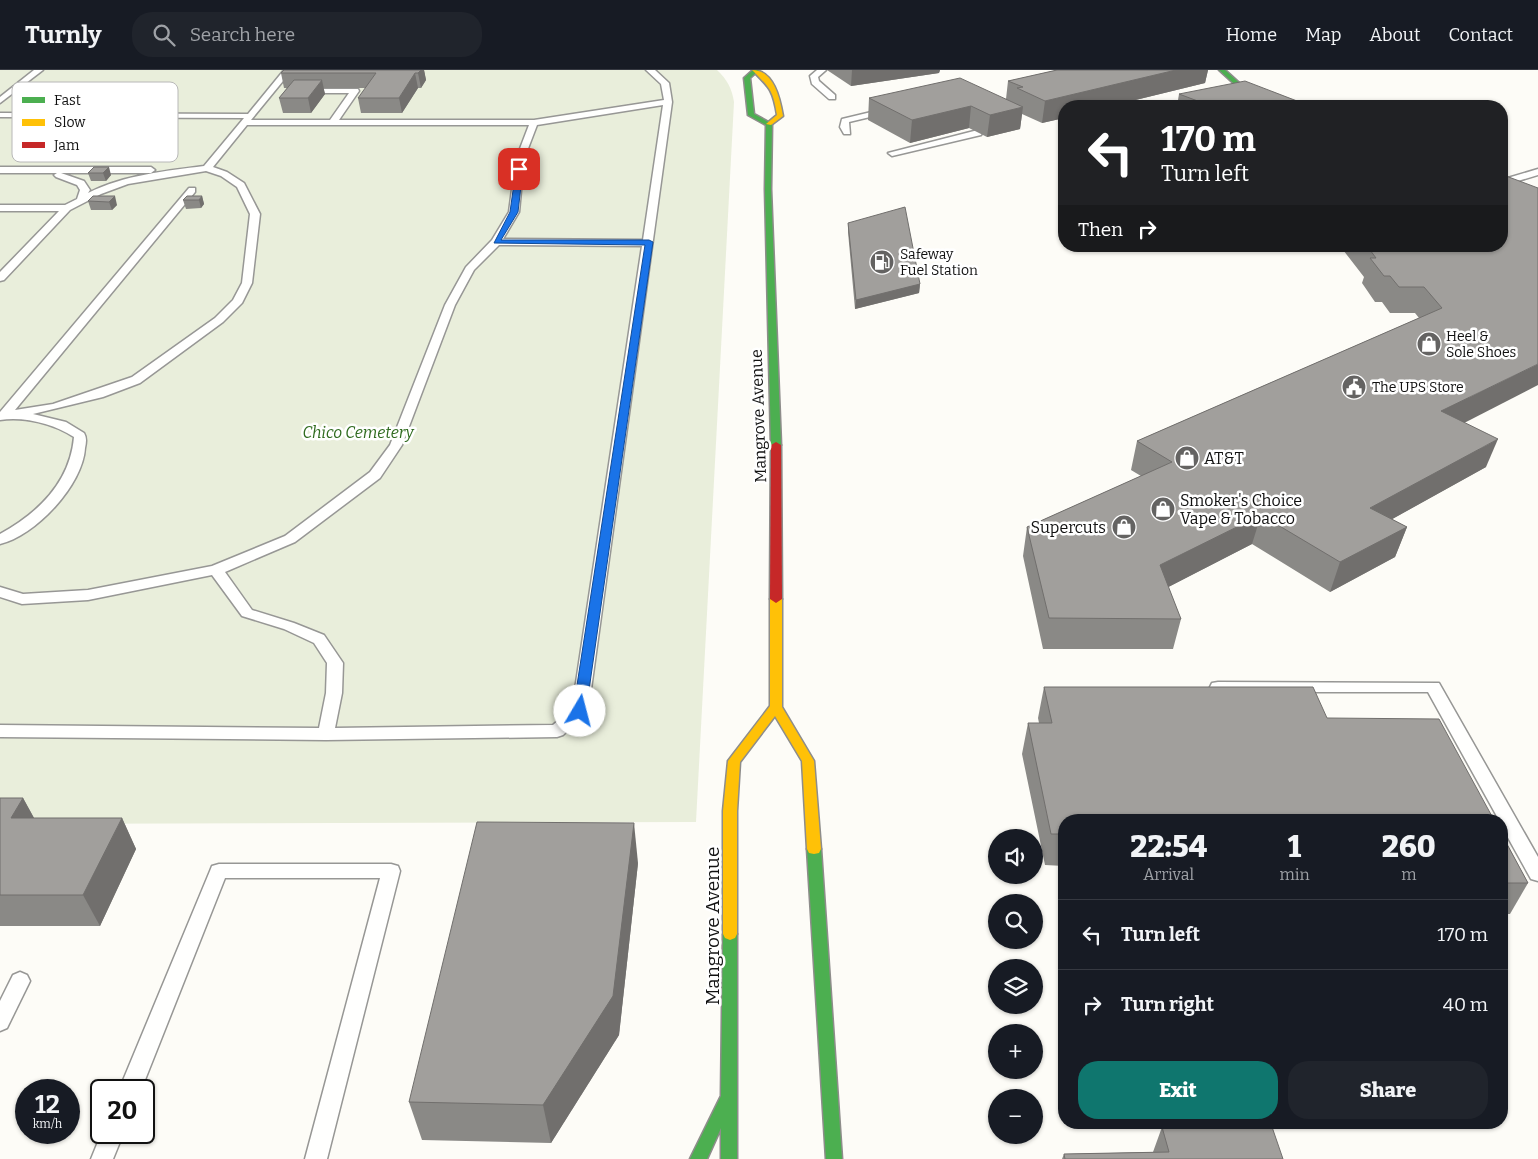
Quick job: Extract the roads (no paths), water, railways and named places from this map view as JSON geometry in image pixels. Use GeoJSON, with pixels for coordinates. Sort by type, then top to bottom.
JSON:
{"type":"FeatureCollection","features":[{"type":"Feature","properties":{"kind":"street","name":"Mangrove Avenue"},"geometry":{"type":"LineString","coordinates":[[755,70],[773,82],[776,91],[780,116],[769,124],[751,115],[747,78],[755,70]]}},
{"type":"Feature","properties":{"kind":"street"},"geometry":{"type":"LineString","coordinates":[[1222,70],[1244,90],[1269,100]]}},
{"type":"Feature","properties":{"kind":"street","name":"Mangrove Avenue"},"geometry":{"type":"LineString","coordinates":[[729,1159],[730,811],[734,761],[776,707],[776,482],[768,189],[769,124]]}},
{"type":"Feature","properties":{"kind":"street"},"geometry":{"type":"LineString","coordinates":[[776,707],[808,761],[834,1159]]}},
{"type":"Feature","properties":{"kind":"street"},"geometry":{"type":"LineString","coordinates":[[698,1159],[728,1096]]}},
{"type":"Feature","properties":{"kind":"lane"},"geometry":{"type":"LineString","coordinates":[[24,82],[39,70]]}},
{"type":"Feature","properties":{"kind":"lane"},"geometry":{"type":"LineString","coordinates":[[207,168],[288,70]]}},
{"type":"Feature","properties":{"kind":"lane"},"geometry":{"type":"LineString","coordinates":[[0,731],[326,734],[557,731],[580,711],[668,102],[665,83],[650,70]]}},
{"type":"Feature","properties":{"kind":"lane"},"geometry":{"type":"LineString","coordinates":[[822,70],[814,76],[815,82],[832,97]]}},
{"type":"Feature","properties":{"kind":"lane"},"geometry":{"type":"LineString","coordinates":[[0,101],[12,91]]}},
{"type":"Feature","properties":{"kind":"lane"},"geometry":{"type":"LineString","coordinates":[[271,91],[280,91]]}},
{"type":"Feature","properties":{"kind":"lane"},"geometry":{"type":"LineString","coordinates":[[299,91],[355,91],[333,122]]}},
{"type":"Feature","properties":{"kind":"lane"},"geometry":{"type":"LineString","coordinates":[[178,118],[333,122],[534,123],[668,102]]}},
{"type":"Feature","properties":{"kind":"lane"},"geometry":{"type":"LineString","coordinates":[[847,132],[844,127],[845,122],[858,116],[902,107]]}},
{"type":"Feature","properties":{"kind":"lane"},"geometry":{"type":"LineString","coordinates":[[0,592],[22,599],[88,595],[216,570],[290,539],[375,475],[396,444],[450,305],[470,269],[496,242],[514,212],[520,159],[534,123]]}},
{"type":"Feature","properties":{"kind":"lane"},"geometry":{"type":"LineString","coordinates":[[889,151],[975,131]]}},
{"type":"Feature","properties":{"kind":"lane"},"geometry":{"type":"LineString","coordinates":[[0,278],[67,208],[98,192],[125,182],[207,168],[224,174],[241,185],[249,198],[255,214],[247,283],[238,300],[219,320],[136,380],[99,394],[54,407],[2,416]]}},
{"type":"Feature","properties":{"kind":"lane"},"geometry":{"type":"LineString","coordinates":[[0,170],[177,172]]}},
{"type":"Feature","properties":{"kind":"lane"},"geometry":{"type":"LineString","coordinates":[[46,171],[81,183],[85,190],[81,200]]}},
{"type":"Feature","properties":{"kind":"lane"},"geometry":{"type":"LineString","coordinates":[[1508,181],[1538,172]]}},
{"type":"Feature","properties":{"kind":"lane"},"geometry":{"type":"LineString","coordinates":[[2,416],[192,190]]}},
{"type":"Feature","properties":{"kind":"lane"},"geometry":{"type":"LineString","coordinates":[[0,208],[67,208]]}},
{"type":"Feature","properties":{"kind":"lane"},"geometry":{"type":"LineString","coordinates":[[496,242],[649,242]]}},
{"type":"Feature","properties":{"kind":"lane"},"geometry":{"type":"LineString","coordinates":[[0,540],[21,529],[46,508],[67,482],[80,450],[80,436],[69,428],[50,419],[2,416]]}},
{"type":"Feature","properties":{"kind":"lane"},"geometry":{"type":"LineString","coordinates":[[216,570],[247,613],[289,626],[319,639],[335,663],[334,693],[326,734]]}},
{"type":"Feature","properties":{"kind":"lane"},"geometry":{"type":"LineString","coordinates":[[1204,687],[1433,688],[1504,814]]}},
{"type":"Feature","properties":{"kind":"lane"},"geometry":{"type":"LineString","coordinates":[[1508,821],[1538,874]]}},
{"type":"Feature","properties":{"kind":"lane"},"geometry":{"type":"LineString","coordinates":[[134,1079],[219,871],[392,871],[316,1159]]}},
{"type":"Feature","properties":{"kind":"lane"},"geometry":{"type":"LineString","coordinates":[[0,1022],[20,981]]}},
{"type":"Feature","properties":{"kind":"lane"},"geometry":{"type":"LineString","coordinates":[[102,1159],[108,1144]]}},
{"type":"Feature","properties":{"kind":"place","name":"Safeway Fuel Station"},"geometry":{"type":"Point","coordinates":[882,262]}},
{"type":"Feature","properties":{"kind":"place","name":"Heel & Sole Shoes"},"geometry":{"type":"Point","coordinates":[1429,344]}},
{"type":"Feature","properties":{"kind":"place","name":"The UPS Store"},"geometry":{"type":"Point","coordinates":[1354,387]}},
{"type":"Feature","properties":{"kind":"place","name":"AT&T"},"geometry":{"type":"Point","coordinates":[1187,458]}},
{"type":"Feature","properties":{"kind":"place","name":"Smoker's Choice Vape & Tobacco"},"geometry":{"type":"Point","coordinates":[1163,509]}},
{"type":"Feature","properties":{"kind":"place","name":"Supercuts"},"geometry":{"type":"Point","coordinates":[1124,527]}},
{"type":"Feature","properties":{"kind":"park label","name":"Chico Cemetery"},"geometry":{"type":"Point","coordinates":[358,432]}}]}
